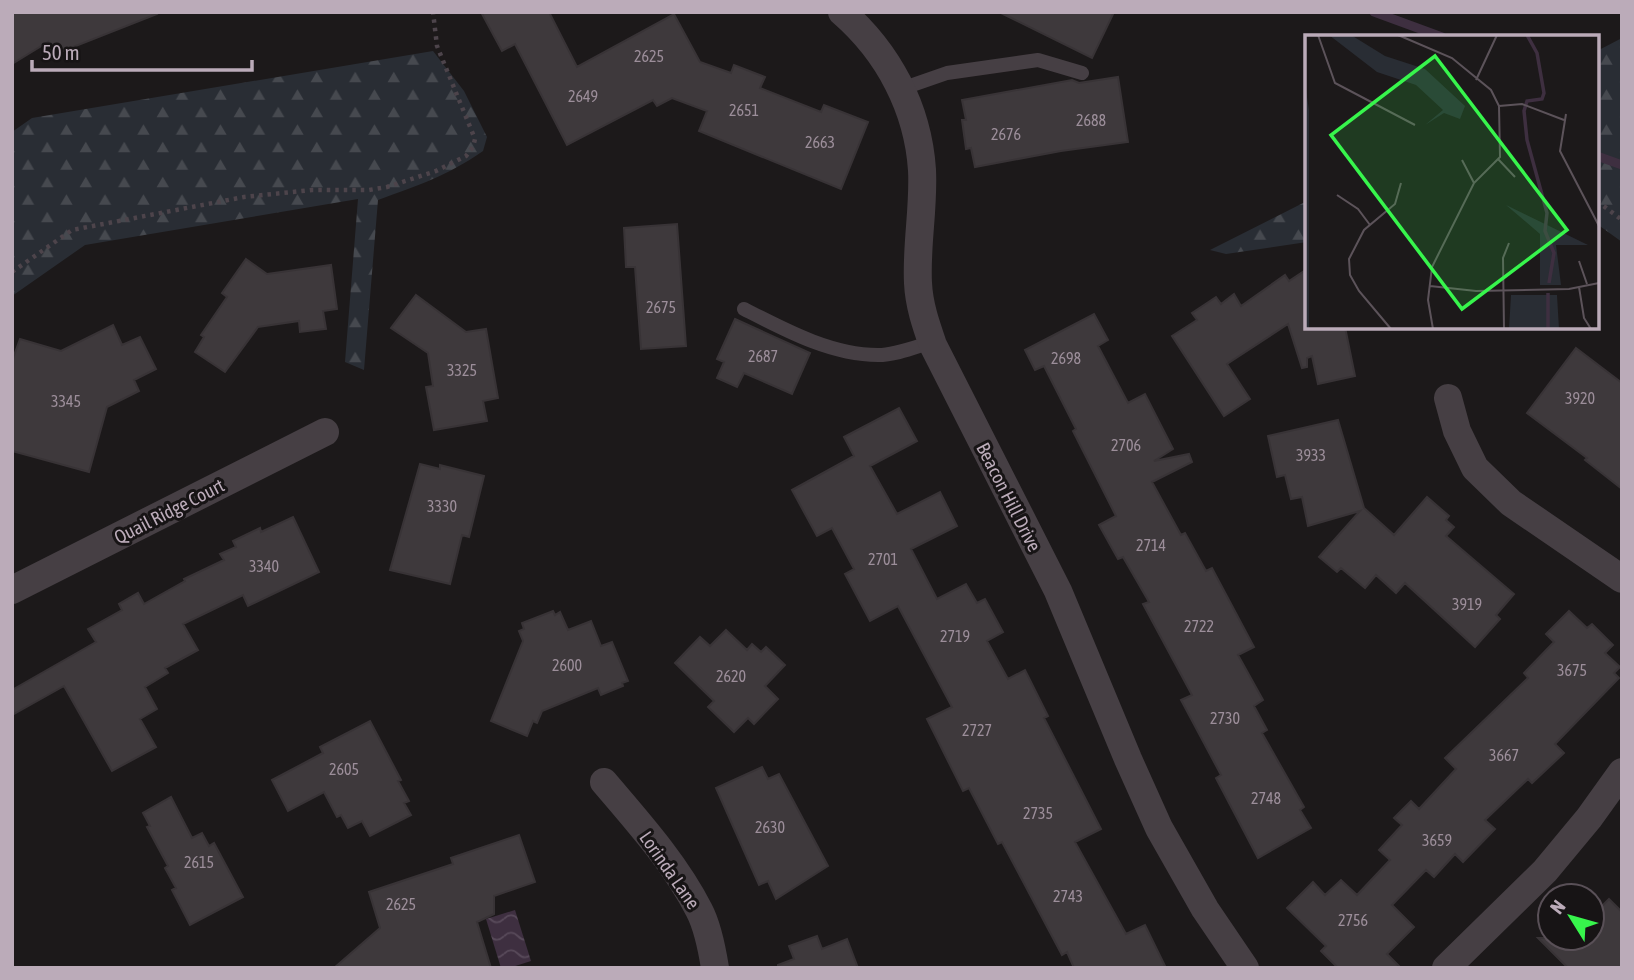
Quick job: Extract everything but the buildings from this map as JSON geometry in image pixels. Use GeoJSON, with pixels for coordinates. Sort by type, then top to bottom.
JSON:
{"type":"FeatureCollection","features":[{"type":"Feature","properties":{"kind":"street","name":"Beacon Hill Drive"},"geometry":{"type":"LineString","coordinates":[[842,12],[879,51],[901,89],[911,118],[922,169],[918,280],[920,302],[932,342],[1058,591],[1159,828],[1205,909],[1245,968]]}},
{"type":"Feature","properties":{"kind":"street"},"geometry":{"type":"LineString","coordinates":[[1448,398],[1457,431],[1475,468],[1511,503],[1622,579]]}},
{"type":"Feature","properties":{"kind":"street","name":"Quail Ridge Court"},"geometry":{"type":"LineString","coordinates":[[12,590],[325,432]]}},
{"type":"Feature","properties":{"kind":"street"},"geometry":{"type":"LineString","coordinates":[[1446,968],[1545,871],[1590,818],[1622,772]]}},
{"type":"Feature","properties":{"kind":"street","name":"Lorinda Lane"},"geometry":{"type":"LineString","coordinates":[[604,782],[662,854],[700,911],[715,968]]}},
{"type":"Feature","properties":{"kind":"lane"},"geometry":{"type":"LineString","coordinates":[[901,89],[947,73],[1038,60],[1082,73]]}},
{"type":"Feature","properties":{"kind":"lane"},"geometry":{"type":"LineString","coordinates":[[744,309],[786,330],[841,351],[880,355],[932,342]]}},
{"type":"Feature","properties":{"kind":"path"},"geometry":{"type":"LineString","coordinates":[[12,272],[72,230],[244,197],[312,190],[369,190],[387,187],[436,171],[466,156],[475,139],[438,46],[433,12]]}},
{"type":"Feature","properties":{"kind":"path"},"geometry":{"type":"LineString","coordinates":[[1599,203],[1622,220]]}},
{"type":"Feature","properties":{"kind":"green space"},"geometry":{"type":"Polygon","coordinates":[[[1622,38],[1622,242],[1599,225],[1599,50],[1622,38]]]}},
{"type":"Feature","properties":{"kind":"green space"},"geometry":{"type":"Polygon","coordinates":[[[433,51],[464,91],[487,137],[483,151],[457,167],[378,200],[364,370],[345,362],[358,199],[85,245],[12,296],[12,132],[32,118],[433,51]]]}},
{"type":"Feature","properties":{"kind":"green space"},"geometry":{"type":"Polygon","coordinates":[[[1305,202],[1305,242],[1226,254],[1210,250],[1305,202]]]}},
{"type":"Feature","properties":{"kind":"water"},"geometry":{"type":"Polygon","coordinates":[[[515,910],[531,961],[501,968],[486,919],[515,910]]]}},
{"type":"Feature","properties":{"kind":"waterway"},"geometry":{"type":"LineString","coordinates":[[1374,12],[1437,35]]}},
{"type":"Feature","properties":{"kind":"waterway"},"geometry":{"type":"LineString","coordinates":[[1599,157],[1622,165]]}}]}
